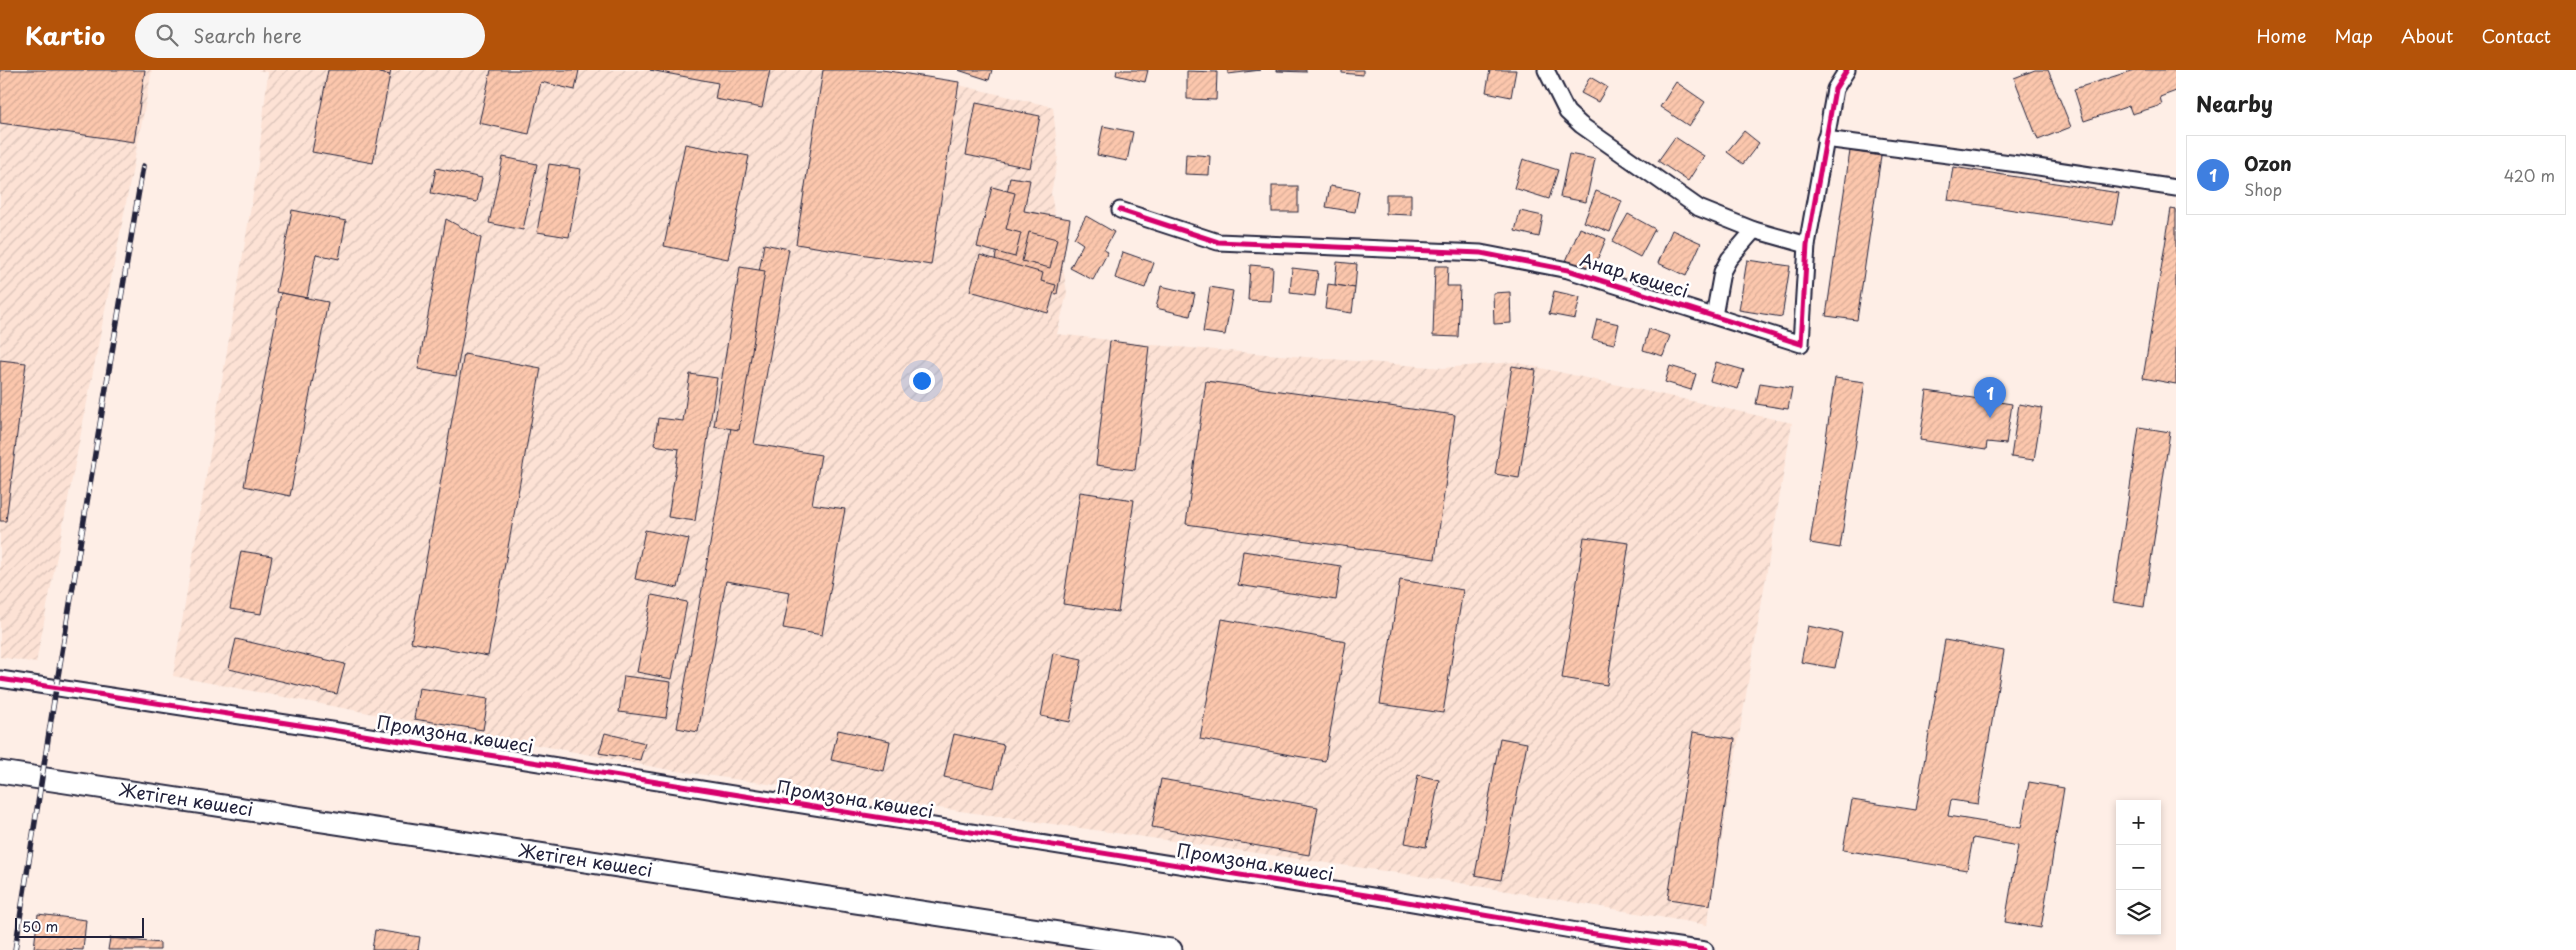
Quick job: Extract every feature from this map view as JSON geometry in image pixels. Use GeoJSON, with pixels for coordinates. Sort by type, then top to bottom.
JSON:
{"type":"FeatureCollection","features":[{"type":"Feature","properties":{"kind":"street"},"geometry":{"type":"LineString","coordinates":[[1546,70],[1567,112],[1581,126],[1699,208],[1754,230],[1807,245]]}},
{"type":"Feature","properties":{"kind":"street","name":"Анар көшесі"},"geometry":{"type":"LineString","coordinates":[[1120,210],[1218,242],[1481,253],[1568,270],[1800,344],[1807,245],[1825,139],[1835,89],[1847,70]]}},
{"type":"Feature","properties":{"kind":"street"},"geometry":{"type":"LineString","coordinates":[[1825,139],[2018,164],[2176,188]]}},
{"type":"Feature","properties":{"kind":"street"},"geometry":{"type":"LineString","coordinates":[[1714,316],[1722,272],[1729,259],[1754,230]]}},
{"type":"Feature","properties":{"kind":"street","name":"Промзона көшесі"},"geometry":{"type":"LineString","coordinates":[[0,679],[338,730],[1372,896],[1589,933],[1705,950]]}},
{"type":"Feature","properties":{"kind":"street","name":"Жетіген көшесі"},"geometry":{"type":"LineString","coordinates":[[0,772],[1171,950]]}},
{"type":"Feature","properties":{"kind":"shaded area"},"geometry":{"type":"Polygon","coordinates":[[[0,70],[152,70],[36,663],[0,657],[0,70]]]}},
{"type":"Feature","properties":{"kind":"shaded area"},"geometry":{"type":"Polygon","coordinates":[[[257,70],[894,70],[1053,107],[1058,158],[1051,193],[1067,293],[1057,334],[1153,345],[1443,368],[1514,362],[1792,423],[1707,925],[1419,876],[670,770],[173,676],[258,164],[268,72],[257,70]]]}},
{"type":"Feature","properties":{"kind":"building"},"geometry":{"type":"Polygon","coordinates":[[[0,70],[145,70],[134,142],[0,123],[0,70]]]}},
{"type":"Feature","properties":{"kind":"building"},"geometry":{"type":"Polygon","coordinates":[[[328,70],[366,70],[390,75],[373,163],[312,152],[328,70]]]}},
{"type":"Feature","properties":{"kind":"building"},"geometry":{"type":"Polygon","coordinates":[[[366,70],[391,70],[390,75],[366,70]]]}},
{"type":"Feature","properties":{"kind":"building"},"geometry":{"type":"Polygon","coordinates":[[[491,70],[579,70],[575,90],[541,82],[529,134],[479,123],[491,70]]]}},
{"type":"Feature","properties":{"kind":"building"},"geometry":{"type":"Polygon","coordinates":[[[650,70],[770,70],[762,108],[715,99],[718,83],[650,70]]]}},
{"type":"Feature","properties":{"kind":"building"},"geometry":{"type":"Polygon","coordinates":[[[823,70],[882,70],[959,82],[931,265],[796,244],[823,70]]]}},
{"type":"Feature","properties":{"kind":"building"},"geometry":{"type":"Polygon","coordinates":[[[958,70],[992,70],[989,80],[958,70]]]}},
{"type":"Feature","properties":{"kind":"building"},"geometry":{"type":"Polygon","coordinates":[[[1117,70],[1148,70],[1145,82],[1116,75],[1117,70]]]}},
{"type":"Feature","properties":{"kind":"building"},"geometry":{"type":"Polygon","coordinates":[[[1228,70],[1261,70],[1228,74],[1228,70]]]}},
{"type":"Feature","properties":{"kind":"building"},"geometry":{"type":"Polygon","coordinates":[[[1306,70],[1306,72],[1277,71],[1306,70]]]}},
{"type":"Feature","properties":{"kind":"building"},"geometry":{"type":"Polygon","coordinates":[[[1342,70],[1363,70],[1363,75],[1342,73],[1342,70]]]}},
{"type":"Feature","properties":{"kind":"building"},"geometry":{"type":"Polygon","coordinates":[[[1490,70],[1516,70],[1511,97],[1486,92],[1490,70]]]}},
{"type":"Feature","properties":{"kind":"building"},"geometry":{"type":"Polygon","coordinates":[[[2035,70],[2048,70],[2071,127],[2038,140],[2014,78],[2035,70]]]}},
{"type":"Feature","properties":{"kind":"building"},"geometry":{"type":"Polygon","coordinates":[[[2134,70],[2176,70],[2176,91],[2160,97],[2162,105],[2132,114],[2129,106],[2084,121],[2074,89],[2134,70]]]}},
{"type":"Feature","properties":{"kind":"building"},"geometry":{"type":"Polygon","coordinates":[[[1187,71],[1217,72],[1216,100],[1187,99],[1187,71]]]}},
{"type":"Feature","properties":{"kind":"building"},"geometry":{"type":"Polygon","coordinates":[[[1590,77],[1607,87],[1598,102],[1581,93],[1590,77]]]}},
{"type":"Feature","properties":{"kind":"building"},"geometry":{"type":"Polygon","coordinates":[[[1676,82],[1705,102],[1689,126],[1660,107],[1676,82]]]}},
{"type":"Feature","properties":{"kind":"building"},"geometry":{"type":"Polygon","coordinates":[[[976,103],[1040,116],[1030,168],[966,155],[976,103]]]}},
{"type":"Feature","properties":{"kind":"building"},"geometry":{"type":"Polygon","coordinates":[[[1103,126],[1133,132],[1127,161],[1097,155],[1103,126]]]}},
{"type":"Feature","properties":{"kind":"building"},"geometry":{"type":"Polygon","coordinates":[[[1744,131],[1759,143],[1743,164],[1727,152],[1744,131]]]}},
{"type":"Feature","properties":{"kind":"building"},"geometry":{"type":"Polygon","coordinates":[[[1675,137],[1704,156],[1688,181],[1658,161],[1675,137]]]}},
{"type":"Feature","properties":{"kind":"building"},"geometry":{"type":"Polygon","coordinates":[[[685,144],[749,156],[728,259],[664,246],[685,144]]]}},
{"type":"Feature","properties":{"kind":"building"},"geometry":{"type":"Polygon","coordinates":[[[1850,151],[1881,156],[1857,320],[1826,316],[1850,151]]]}},
{"type":"Feature","properties":{"kind":"building"},"geometry":{"type":"Polygon","coordinates":[[[1186,154],[1210,156],[1209,175],[1185,174],[1186,154]]]}},
{"type":"Feature","properties":{"kind":"building"},"geometry":{"type":"Polygon","coordinates":[[[1569,154],[1595,159],[1586,202],[1560,197],[1569,154]]]}},
{"type":"Feature","properties":{"kind":"building"},"geometry":{"type":"Polygon","coordinates":[[[503,157],[537,164],[523,230],[489,223],[503,157]]]}},
{"type":"Feature","properties":{"kind":"building"},"geometry":{"type":"Polygon","coordinates":[[[1523,159],[1558,170],[1549,199],[1514,188],[1523,159]]]}},
{"type":"Feature","properties":{"kind":"building"},"geometry":{"type":"Polygon","coordinates":[[[549,164],[581,169],[569,237],[537,232],[549,164]]]}},
{"type":"Feature","properties":{"kind":"building"},"geometry":{"type":"Polygon","coordinates":[[[1953,167],[2119,193],[2113,225],[1948,200],[1953,167]]]}},
{"type":"Feature","properties":{"kind":"building"},"geometry":{"type":"Polygon","coordinates":[[[436,168],[482,178],[477,202],[431,193],[436,168]]]}},
{"type":"Feature","properties":{"kind":"building"},"geometry":{"type":"Polygon","coordinates":[[[1010,177],[1030,180],[1024,211],[1070,219],[1057,294],[991,282],[1010,177]]]}},
{"type":"Feature","properties":{"kind":"building"},"geometry":{"type":"Polygon","coordinates":[[[1272,186],[1298,186],[1298,212],[1272,212],[1272,186]]]}},
{"type":"Feature","properties":{"kind":"building"},"geometry":{"type":"Polygon","coordinates":[[[1330,186],[1359,191],[1355,212],[1326,207],[1330,186]]]}},
{"type":"Feature","properties":{"kind":"building"},"geometry":{"type":"Polygon","coordinates":[[[992,187],[1015,193],[1006,229],[1021,233],[1015,257],[977,247],[992,187]]]}},
{"type":"Feature","properties":{"kind":"building"},"geometry":{"type":"Polygon","coordinates":[[[1596,191],[1622,201],[1610,232],[1584,222],[1596,191]]]}},
{"type":"Feature","properties":{"kind":"building"},"geometry":{"type":"Polygon","coordinates":[[[1386,194],[1411,194],[1411,215],[1386,214],[1386,194]]]}},
{"type":"Feature","properties":{"kind":"building"},"geometry":{"type":"Polygon","coordinates":[[[2171,209],[2176,210],[2176,384],[2143,378],[2171,209]]]}},
{"type":"Feature","properties":{"kind":"building"},"geometry":{"type":"Polygon","coordinates":[[[292,210],[346,221],[339,259],[316,254],[307,298],[276,292],[292,210]]]}},
{"type":"Feature","properties":{"kind":"building"},"geometry":{"type":"Polygon","coordinates":[[[1520,211],[1543,216],[1539,237],[1515,231],[1520,211]]]}},
{"type":"Feature","properties":{"kind":"building"},"geometry":{"type":"Polygon","coordinates":[[[1628,214],[1655,229],[1640,257],[1612,242],[1628,214]]]}},
{"type":"Feature","properties":{"kind":"building"},"geometry":{"type":"Polygon","coordinates":[[[1086,216],[1114,232],[1104,250],[1108,252],[1093,280],[1070,268],[1083,244],[1074,238],[1086,216]]]}},
{"type":"Feature","properties":{"kind":"building"},"geometry":{"type":"Polygon","coordinates":[[[446,219],[481,238],[456,376],[418,369],[446,219]]]}},
{"type":"Feature","properties":{"kind":"building"},"geometry":{"type":"Polygon","coordinates":[[[1580,228],[1606,239],[1592,272],[1566,261],[1580,228]]]}},
{"type":"Feature","properties":{"kind":"building"},"geometry":{"type":"Polygon","coordinates":[[[1672,230],[1701,243],[1686,276],[1658,263],[1672,230]]]}},
{"type":"Feature","properties":{"kind":"building"},"geometry":{"type":"Polygon","coordinates":[[[1029,232],[1057,239],[1050,268],[1022,261],[1029,232]]]}},
{"type":"Feature","properties":{"kind":"building"},"geometry":{"type":"Polygon","coordinates":[[[764,244],[789,249],[754,444],[821,455],[812,504],[845,509],[822,635],[783,628],[790,592],[726,581],[698,732],[677,728],[764,244]]]}},
{"type":"Feature","properties":{"kind":"building"},"geometry":{"type":"Polygon","coordinates":[[[1123,252],[1154,263],[1145,288],[1115,278],[1123,252]]]}},
{"type":"Feature","properties":{"kind":"building"},"geometry":{"type":"Polygon","coordinates":[[[980,255],[1043,273],[1041,281],[1056,285],[1048,313],[970,291],[980,255]]]}},
{"type":"Feature","properties":{"kind":"building"},"geometry":{"type":"Polygon","coordinates":[[[1747,260],[1790,266],[1782,317],[1739,310],[1747,260]]]}},
{"type":"Feature","properties":{"kind":"building"},"geometry":{"type":"Polygon","coordinates":[[[1337,262],[1357,264],[1355,288],[1335,285],[1337,262]]]}},
{"type":"Feature","properties":{"kind":"building"},"geometry":{"type":"Polygon","coordinates":[[[1250,265],[1273,267],[1271,301],[1248,300],[1250,265]]]}},
{"type":"Feature","properties":{"kind":"building"},"geometry":{"type":"Polygon","coordinates":[[[1435,266],[1448,266],[1447,286],[1460,286],[1458,337],[1433,336],[1435,266]]]}},
{"type":"Feature","properties":{"kind":"building"},"geometry":{"type":"Polygon","coordinates":[[[740,267],[765,271],[739,430],[714,426],[740,267]]]}},
{"type":"Feature","properties":{"kind":"building"},"geometry":{"type":"Polygon","coordinates":[[[1292,268],[1318,271],[1315,296],[1290,293],[1292,268]]]}},
{"type":"Feature","properties":{"kind":"building"},"geometry":{"type":"Polygon","coordinates":[[[1328,284],[1355,288],[1352,313],[1325,309],[1328,284]]]}},
{"type":"Feature","properties":{"kind":"building"},"geometry":{"type":"Polygon","coordinates":[[[1161,286],[1195,294],[1190,316],[1156,308],[1161,286]]]}},
{"type":"Feature","properties":{"kind":"building"},"geometry":{"type":"Polygon","coordinates":[[[1210,287],[1233,291],[1225,335],[1203,332],[1210,287]]]}},
{"type":"Feature","properties":{"kind":"building"},"geometry":{"type":"Polygon","coordinates":[[[1554,291],[1580,297],[1575,319],[1549,314],[1554,291]]]}},
{"type":"Feature","properties":{"kind":"building"},"geometry":{"type":"Polygon","coordinates":[[[1510,292],[1511,323],[1494,324],[1493,293],[1510,292]]]}},
{"type":"Feature","properties":{"kind":"building"},"geometry":{"type":"Polygon","coordinates":[[[281,293],[328,302],[290,496],[244,486],[281,293]]]}},
{"type":"Feature","properties":{"kind":"building"},"geometry":{"type":"Polygon","coordinates":[[[1597,319],[1619,324],[1614,344],[1592,339],[1597,319]]]}},
{"type":"Feature","properties":{"kind":"building"},"geometry":{"type":"Polygon","coordinates":[[[1649,329],[1670,336],[1663,356],[1643,350],[1649,329]]]}},
{"type":"Feature","properties":{"kind":"building"},"geometry":{"type":"Polygon","coordinates":[[[1110,341],[1149,346],[1135,470],[1096,465],[1110,341]]]}},
{"type":"Feature","properties":{"kind":"building"},"geometry":{"type":"Polygon","coordinates":[[[464,354],[541,368],[488,656],[411,642],[464,354]]]}},
{"type":"Feature","properties":{"kind":"building"},"geometry":{"type":"Polygon","coordinates":[[[0,360],[26,363],[6,521],[0,521],[0,360]]]}},
{"type":"Feature","properties":{"kind":"building"},"geometry":{"type":"Polygon","coordinates":[[[1716,362],[1744,370],[1738,389],[1710,381],[1716,362]]]}},
{"type":"Feature","properties":{"kind":"building"},"geometry":{"type":"Polygon","coordinates":[[[1512,366],[1536,370],[1519,478],[1495,474],[1512,366]]]}},
{"type":"Feature","properties":{"kind":"building"},"geometry":{"type":"Polygon","coordinates":[[[1670,366],[1696,374],[1691,390],[1665,382],[1670,366]]]}},
{"type":"Feature","properties":{"kind":"building"},"geometry":{"type":"Polygon","coordinates":[[[690,374],[717,378],[695,521],[668,517],[679,449],[654,445],[658,418],[683,421],[690,374]]]}},
{"type":"Feature","properties":{"kind":"building"},"geometry":{"type":"Polygon","coordinates":[[[1835,378],[1865,382],[1840,548],[1810,543],[1835,378]]]}},
{"type":"Feature","properties":{"kind":"building"},"geometry":{"type":"Polygon","coordinates":[[[1206,381],[1455,415],[1435,559],[1186,524],[1206,381]]]}},
{"type":"Feature","properties":{"kind":"building"},"geometry":{"type":"Polygon","coordinates":[[[1760,383],[1792,388],[1788,409],[1756,404],[1760,383]]]}},
{"type":"Feature","properties":{"kind":"building"},"geometry":{"type":"Polygon","coordinates":[[[1927,391],[2012,404],[2006,444],[1987,442],[1986,450],[1920,440],[1927,391]]]}},
{"type":"Feature","properties":{"kind":"building"},"geometry":{"type":"Polygon","coordinates":[[[2019,404],[2042,408],[2034,460],[2011,457],[2019,404]]]}},
{"type":"Feature","properties":{"kind":"building"},"geometry":{"type":"Polygon","coordinates":[[[2139,427],[2170,432],[2144,607],[2113,602],[2139,427]]]}},
{"type":"Feature","properties":{"kind":"building"},"geometry":{"type":"Polygon","coordinates":[[[1080,492],[1134,500],[1118,612],[1063,604],[1080,492]]]}},
{"type":"Feature","properties":{"kind":"building"},"geometry":{"type":"Polygon","coordinates":[[[645,530],[689,539],[678,588],[635,579],[645,530]]]}},
{"type":"Feature","properties":{"kind":"building"},"geometry":{"type":"Polygon","coordinates":[[[1584,537],[1629,543],[1607,685],[1562,678],[1584,537]]]}},
{"type":"Feature","properties":{"kind":"building"},"geometry":{"type":"Polygon","coordinates":[[[241,551],[272,556],[261,614],[230,609],[241,551]]]}},
{"type":"Feature","properties":{"kind":"building"},"geometry":{"type":"Polygon","coordinates":[[[1243,551],[1341,566],[1336,600],[1238,585],[1243,551]]]}},
{"type":"Feature","properties":{"kind":"building"},"geometry":{"type":"Polygon","coordinates":[[[1400,580],[1463,590],[1443,713],[1380,704],[1400,580]]]}},
{"type":"Feature","properties":{"kind":"building"},"geometry":{"type":"Polygon","coordinates":[[[652,595],[687,602],[672,679],[637,672],[652,595]]]}},
{"type":"Feature","properties":{"kind":"building"},"geometry":{"type":"Polygon","coordinates":[[[1222,619],[1346,642],[1325,761],[1200,739],[1222,619]]]}},
{"type":"Feature","properties":{"kind":"building"},"geometry":{"type":"Polygon","coordinates":[[[1808,626],[1842,633],[1835,668],[1801,662],[1808,626]]]}},
{"type":"Feature","properties":{"kind":"building"},"geometry":{"type":"Polygon","coordinates":[[[236,639],[345,664],[337,694],[229,669],[236,639]]]}},
{"type":"Feature","properties":{"kind":"building"},"geometry":{"type":"Polygon","coordinates":[[[1945,640],[2004,651],[1978,804],[1951,800],[1948,816],[2021,828],[2029,782],[2064,788],[2041,928],[2005,922],[2018,846],[1973,838],[1967,870],[1843,850],[1852,800],[1916,810],[1945,640]]]}},
{"type":"Feature","properties":{"kind":"building"},"geometry":{"type":"Polygon","coordinates":[[[1053,653],[1082,659],[1070,722],[1041,716],[1053,653]]]}},
{"type":"Feature","properties":{"kind":"building"},"geometry":{"type":"Polygon","coordinates":[[[624,676],[671,682],[666,718],[619,712],[624,676]]]}},
{"type":"Feature","properties":{"kind":"building"},"geometry":{"type":"Polygon","coordinates":[[[419,688],[488,699],[483,730],[414,719],[419,688]]]}},
{"type":"Feature","properties":{"kind":"building"},"geometry":{"type":"Polygon","coordinates":[[[838,730],[890,741],[884,771],[831,760],[838,730]]]}},
{"type":"Feature","properties":{"kind":"building"},"geometry":{"type":"Polygon","coordinates":[[[1693,732],[1735,739],[1710,905],[1668,899],[1693,732]]]}},
{"type":"Feature","properties":{"kind":"building"},"geometry":{"type":"Polygon","coordinates":[[[605,733],[645,743],[640,760],[599,753],[605,733]]]}},
{"type":"Feature","properties":{"kind":"building"},"geometry":{"type":"Polygon","coordinates":[[[954,734],[1004,745],[994,788],[944,777],[954,734]]]}},
{"type":"Feature","properties":{"kind":"building"},"geometry":{"type":"Polygon","coordinates":[[[1500,738],[1527,743],[1501,880],[1475,875],[1500,738]]]}},
{"type":"Feature","properties":{"kind":"building"},"geometry":{"type":"Polygon","coordinates":[[[1418,775],[1439,780],[1426,847],[1405,843],[1418,775]]]}},
{"type":"Feature","properties":{"kind":"building"},"geometry":{"type":"Polygon","coordinates":[[[1161,779],[1318,807],[1309,855],[1152,827],[1161,779]]]}},
{"type":"Feature","properties":{"kind":"building"},"geometry":{"type":"Polygon","coordinates":[[[38,914],[86,920],[83,950],[34,948],[38,914]]]}},
{"type":"Feature","properties":{"kind":"building"},"geometry":{"type":"Polygon","coordinates":[[[375,930],[420,937],[418,950],[372,950],[375,930]]]}},
{"type":"Feature","properties":{"kind":"building"},"geometry":{"type":"Polygon","coordinates":[[[110,938],[160,943],[160,950],[108,950],[110,938]]]}},
{"type":"Feature","properties":{"kind":"railway"},"geometry":{"type":"LineString","coordinates":[[15,950],[56,688],[143,166]]}},
{"type":"Feature","properties":{"kind":"cycle path"},"geometry":{"type":"LineString","coordinates":[[1120,210],[1218,242],[1481,253],[1568,270],[1801,344],[1807,245],[1835,89],[1847,70]]}},
{"type":"Feature","properties":{"kind":"cycle path"},"geometry":{"type":"LineString","coordinates":[[0,679],[338,731],[1372,896],[1589,933],[1705,950]]}},
{"type":"Feature","properties":{"kind":"place","name":"Ozon"},"geometry":{"type":"Point","coordinates":[1990,418]}}]}
